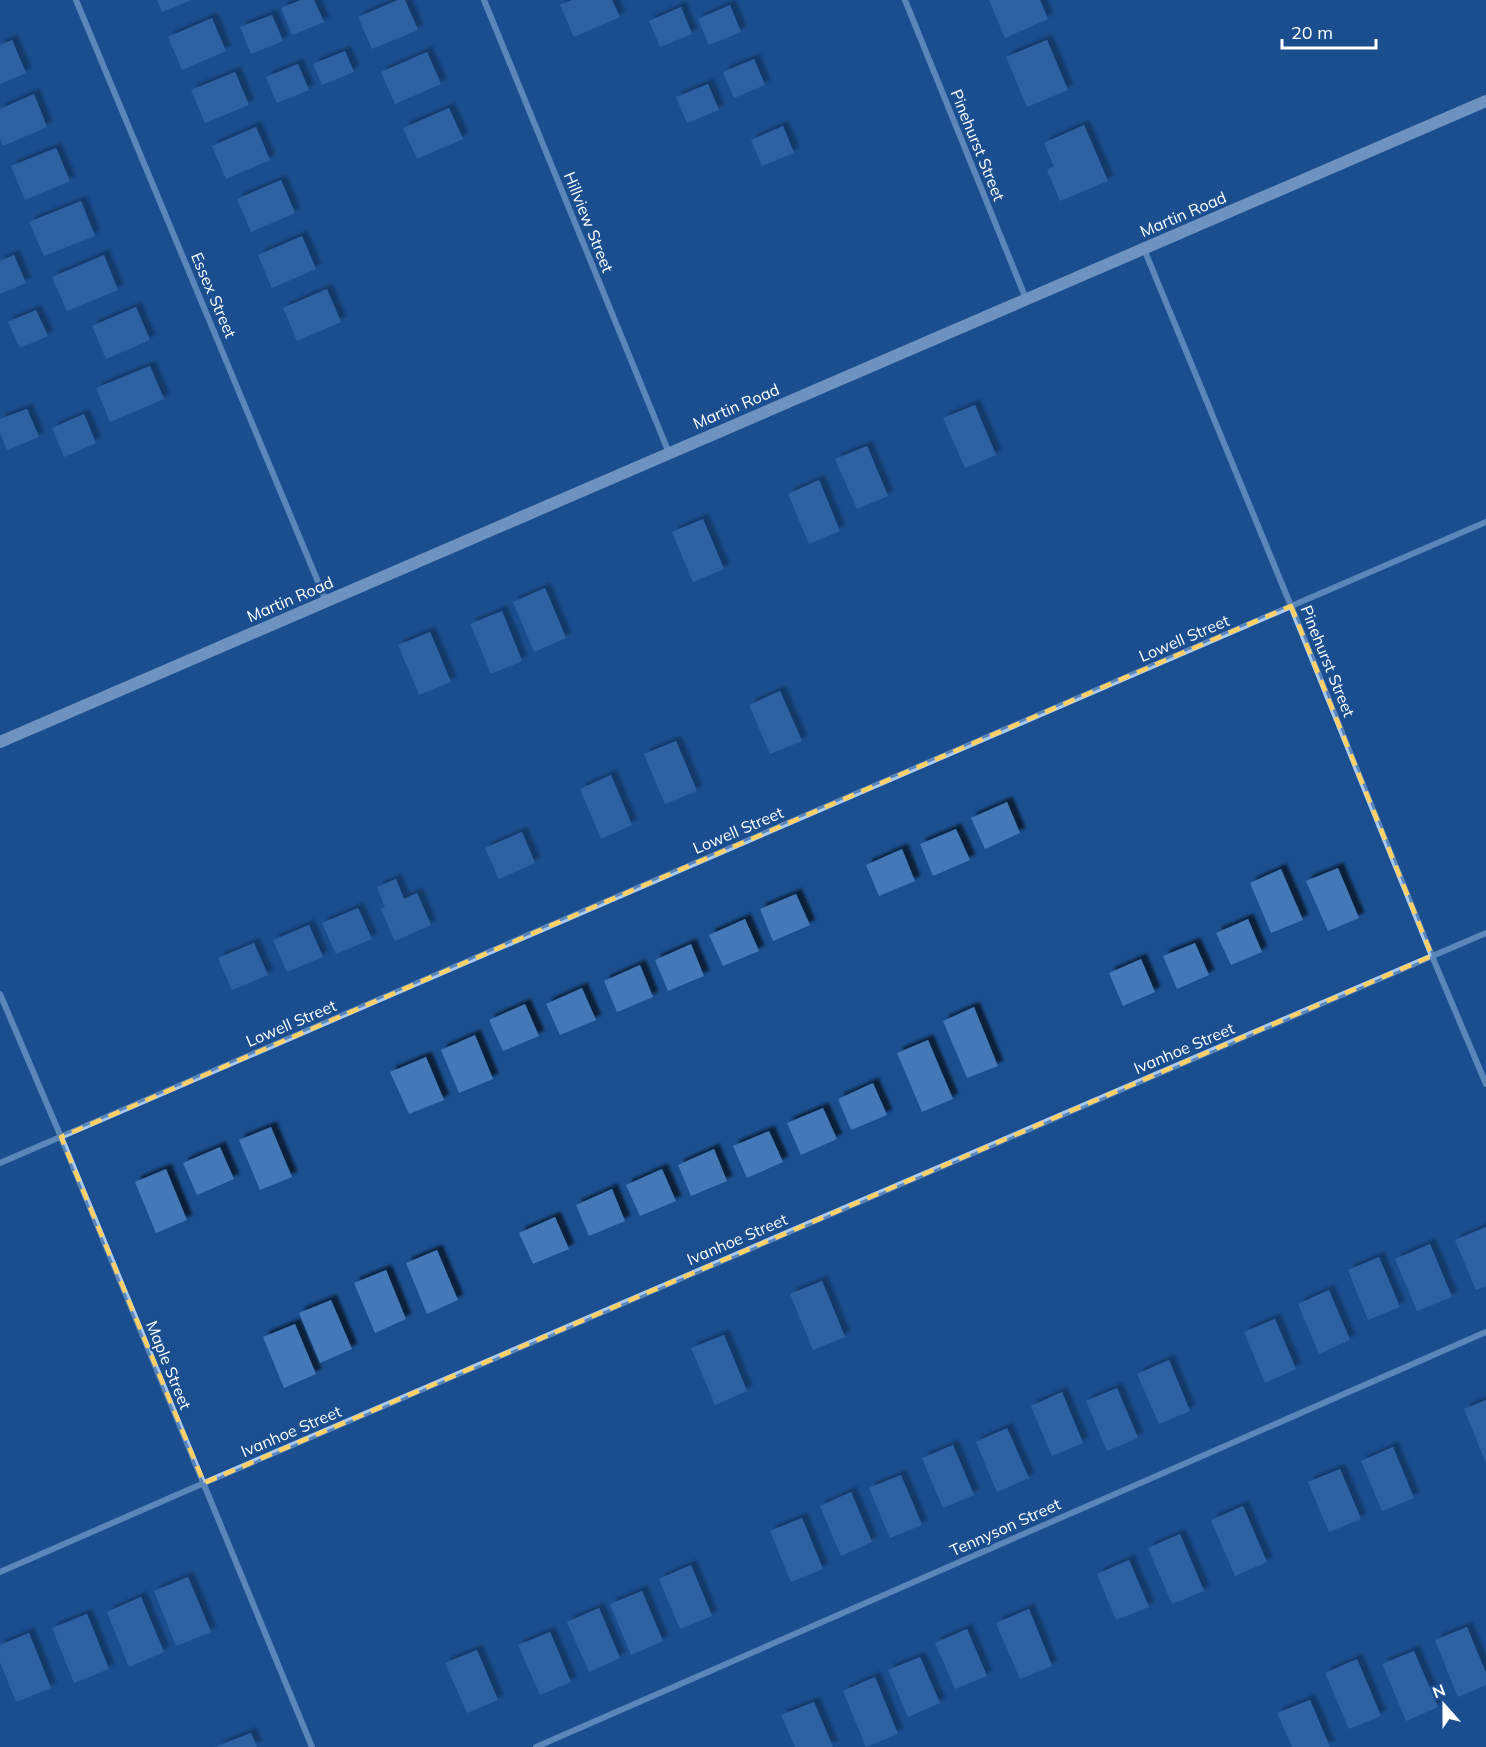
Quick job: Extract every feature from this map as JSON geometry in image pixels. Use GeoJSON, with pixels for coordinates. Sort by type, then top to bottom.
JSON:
{"type":"FeatureCollection","features":[{"type":"Feature","properties":{"kind":"street","name":"Essex Street"},"geometry":{"type":"LineString","coordinates":[[76,0],[326,601]]}},
{"type":"Feature","properties":{"kind":"street","name":"Hillview Street"},"geometry":{"type":"LineString","coordinates":[[484,0],[669,453]]}},
{"type":"Feature","properties":{"kind":"street","name":"Pinehurst Street"},"geometry":{"type":"LineString","coordinates":[[905,0],[1026,299]]}},
{"type":"Feature","properties":{"kind":"street","name":"Martin Road"},"geometry":{"type":"LineString","coordinates":[[0,742],[1486,101]]}},
{"type":"Feature","properties":{"kind":"street","name":"Pinehurst Street"},"geometry":{"type":"LineString","coordinates":[[1144,249],[1486,1084]]}},
{"type":"Feature","properties":{"kind":"street","name":"Lowell Street"},"geometry":{"type":"LineString","coordinates":[[0,1163],[1486,522]]}},
{"type":"Feature","properties":{"kind":"street","name":"Ivanhoe Street"},"geometry":{"type":"LineString","coordinates":[[0,1572],[1486,933]]}},
{"type":"Feature","properties":{"kind":"street","name":"Maple Street"},"geometry":{"type":"LineString","coordinates":[[0,994],[312,1747]]}},
{"type":"Feature","properties":{"kind":"street","name":"Tennyson Street"},"geometry":{"type":"LineString","coordinates":[[536,1747],[1486,1332]]}},
{"type":"Feature","properties":{"kind":"highlighted area"},"geometry":{"type":"Polygon","coordinates":[[[1291,606],[1432,956],[204,1483],[61,1137],[1291,606]]]}},
{"type":"Feature","properties":{"kind":"building"},"geometry":{"type":"Polygon","coordinates":[[[157,0],[191,0],[162,12],[157,0]]]}},
{"type":"Feature","properties":{"kind":"building"},"geometry":{"type":"Polygon","coordinates":[[[301,0],[314,0],[324,22],[292,35],[281,8],[301,0]]]}},
{"type":"Feature","properties":{"kind":"building"},"geometry":{"type":"Polygon","coordinates":[[[398,0],[405,0],[418,30],[372,49],[358,17],[398,0]]]}},
{"type":"Feature","properties":{"kind":"building"},"geometry":{"type":"Polygon","coordinates":[[[572,0],[612,0],[620,17],[574,37],[560,5],[572,0]]]}},
{"type":"Feature","properties":{"kind":"building"},"geometry":{"type":"Polygon","coordinates":[[[989,0],[1040,0],[1048,19],[1005,38],[989,0]]]}},
{"type":"Feature","properties":{"kind":"building"},"geometry":{"type":"Polygon","coordinates":[[[730,5],[741,32],[709,45],[698,19],[730,5]]]}},
{"type":"Feature","properties":{"kind":"building"},"geometry":{"type":"Polygon","coordinates":[[[681,7],[692,34],[660,47],[649,21],[681,7]]]}},
{"type":"Feature","properties":{"kind":"building"},"geometry":{"type":"Polygon","coordinates":[[[272,15],[283,41],[251,54],[240,27],[272,15]]]}},
{"type":"Feature","properties":{"kind":"building"},"geometry":{"type":"Polygon","coordinates":[[[212,18],[226,51],[182,70],[168,37],[212,18]]]}},
{"type":"Feature","properties":{"kind":"building"},"geometry":{"type":"Polygon","coordinates":[[[12,40],[26,73],[0,84],[0,45],[12,40]]]}},
{"type":"Feature","properties":{"kind":"building"},"geometry":{"type":"Polygon","coordinates":[[[1047,40],[1068,90],[1027,107],[1006,57],[1047,40]]]}},
{"type":"Feature","properties":{"kind":"building"},"geometry":{"type":"Polygon","coordinates":[[[345,51],[354,72],[322,85],[313,64],[345,51]]]}},
{"type":"Feature","properties":{"kind":"building"},"geometry":{"type":"Polygon","coordinates":[[[427,52],[441,84],[395,104],[381,72],[427,52]]]}},
{"type":"Feature","properties":{"kind":"building"},"geometry":{"type":"Polygon","coordinates":[[[754,59],[765,85],[734,98],[723,72],[754,59]]]}},
{"type":"Feature","properties":{"kind":"building"},"geometry":{"type":"Polygon","coordinates":[[[298,64],[309,90],[277,103],[266,77],[298,64]]]}},
{"type":"Feature","properties":{"kind":"building"},"geometry":{"type":"Polygon","coordinates":[[[235,72],[249,105],[205,123],[191,90],[235,72]]]}},
{"type":"Feature","properties":{"kind":"building"},"geometry":{"type":"Polygon","coordinates":[[[708,84],[719,110],[687,123],[676,97],[708,84]]]}},
{"type":"Feature","properties":{"kind":"building"},"geometry":{"type":"Polygon","coordinates":[[[34,94],[47,127],[3,146],[0,138],[0,109],[34,94]]]}},
{"type":"Feature","properties":{"kind":"building"},"geometry":{"type":"Polygon","coordinates":[[[449,108],[463,139],[417,159],[403,128],[449,108]]]}},
{"type":"Feature","properties":{"kind":"building"},"geometry":{"type":"Polygon","coordinates":[[[1084,125],[1108,181],[1060,201],[1047,170],[1054,166],[1044,143],[1084,125]]]}},
{"type":"Feature","properties":{"kind":"building"},"geometry":{"type":"Polygon","coordinates":[[[783,126],[794,153],[762,166],[751,140],[783,126]]]}},
{"type":"Feature","properties":{"kind":"building"},"geometry":{"type":"Polygon","coordinates":[[[256,127],[270,160],[226,179],[212,146],[256,127]]]}},
{"type":"Feature","properties":{"kind":"building"},"geometry":{"type":"Polygon","coordinates":[[[56,148],[70,181],[25,200],[11,166],[56,148]]]}},
{"type":"Feature","properties":{"kind":"building"},"geometry":{"type":"Polygon","coordinates":[[[281,180],[295,213],[251,232],[237,199],[281,180]]]}},
{"type":"Feature","properties":{"kind":"building"},"geometry":{"type":"Polygon","coordinates":[[[81,201],[95,236],[44,256],[29,222],[81,201]]]}},
{"type":"Feature","properties":{"kind":"building"},"geometry":{"type":"Polygon","coordinates":[[[302,236],[316,269],[272,288],[258,255],[302,236]]]}},
{"type":"Feature","properties":{"kind":"building"},"geometry":{"type":"Polygon","coordinates":[[[14,255],[26,283],[0,294],[0,261],[14,255]]]}},
{"type":"Feature","properties":{"kind":"building"},"geometry":{"type":"Polygon","coordinates":[[[104,255],[118,290],[67,311],[52,277],[104,255]]]}},
{"type":"Feature","properties":{"kind":"building"},"geometry":{"type":"Polygon","coordinates":[[[327,289],[341,322],[297,341],[283,308],[327,289]]]}},
{"type":"Feature","properties":{"kind":"building"},"geometry":{"type":"Polygon","coordinates":[[[136,307],[150,340],[106,359],[92,326],[136,307]]]}},
{"type":"Feature","properties":{"kind":"building"},"geometry":{"type":"Polygon","coordinates":[[[36,310],[48,336],[20,348],[8,322],[36,310]]]}},
{"type":"Feature","properties":{"kind":"building"},"geometry":{"type":"Polygon","coordinates":[[[150,366],[164,399],[110,422],[96,388],[150,366]]]}},
{"type":"Feature","properties":{"kind":"building"},"geometry":{"type":"Polygon","coordinates":[[[975,405],[996,455],[965,468],[943,418],[975,405]]]}},
{"type":"Feature","properties":{"kind":"building"},"geometry":{"type":"Polygon","coordinates":[[[27,409],[39,437],[7,450],[0,433],[0,419],[27,409]]]}},
{"type":"Feature","properties":{"kind":"building"},"geometry":{"type":"Polygon","coordinates":[[[84,414],[96,443],[64,457],[52,428],[84,414]]]}},
{"type":"Feature","properties":{"kind":"building"},"geometry":{"type":"Polygon","coordinates":[[[867,446],[888,496],[857,509],[835,459],[867,446]]]}},
{"type":"Feature","properties":{"kind":"building"},"geometry":{"type":"Polygon","coordinates":[[[819,480],[840,531],[809,544],[788,494],[819,480]]]}},
{"type":"Feature","properties":{"kind":"building"},"geometry":{"type":"Polygon","coordinates":[[[703,519],[724,569],[693,582],[672,532],[703,519]]]}},
{"type":"Feature","properties":{"kind":"building"},"geometry":{"type":"Polygon","coordinates":[[[545,588],[566,638],[534,652],[513,602],[545,588]]]}},
{"type":"Feature","properties":{"kind":"building"},"geometry":{"type":"Polygon","coordinates":[[[502,611],[522,661],[491,674],[470,624],[502,611]]]}},
{"type":"Feature","properties":{"kind":"building"},"geometry":{"type":"Polygon","coordinates":[[[430,632],[451,682],[419,695],[398,645],[430,632]]]}},
{"type":"Feature","properties":{"kind":"building"},"geometry":{"type":"Polygon","coordinates":[[[780,691],[802,741],[770,754],[749,705],[780,691]]]}},
{"type":"Feature","properties":{"kind":"building"},"geometry":{"type":"Polygon","coordinates":[[[676,741],[697,791],[665,804],[644,754],[676,741]]]}},
{"type":"Feature","properties":{"kind":"building"},"geometry":{"type":"Polygon","coordinates":[[[611,775],[632,825],[601,839],[580,789],[611,775]]]}},
{"type":"Feature","properties":{"kind":"building"},"geometry":{"type":"Polygon","coordinates":[[[1007,802],[1020,833],[985,849],[971,818],[1007,802]]]}},
{"type":"Feature","properties":{"kind":"building"},"geometry":{"type":"Polygon","coordinates":[[[956,829],[970,860],[933,876],[920,844],[956,829]]]}},
{"type":"Feature","properties":{"kind":"building"},"geometry":{"type":"Polygon","coordinates":[[[522,832],[535,863],[499,879],[485,848],[522,832]]]}},
{"type":"Feature","properties":{"kind":"building"},"geometry":{"type":"Polygon","coordinates":[[[902,849],[915,881],[879,896],[866,865],[902,849]]]}},
{"type":"Feature","properties":{"kind":"building"},"geometry":{"type":"Polygon","coordinates":[[[1338,868],[1359,918],[1328,931],[1306,881],[1338,868]]]}},
{"type":"Feature","properties":{"kind":"building"},"geometry":{"type":"Polygon","coordinates":[[[1281,869],[1303,920],[1271,933],[1250,883],[1281,869]]]}},
{"type":"Feature","properties":{"kind":"building"},"geometry":{"type":"Polygon","coordinates":[[[396,879],[404,899],[417,893],[431,925],[395,941],[381,909],[385,907],[377,887],[396,879]]]}},
{"type":"Feature","properties":{"kind":"building"},"geometry":{"type":"Polygon","coordinates":[[[796,894],[810,925],[773,941],[760,909],[796,894]]]}},
{"type":"Feature","properties":{"kind":"building"},"geometry":{"type":"Polygon","coordinates":[[[358,908],[372,939],[336,954],[322,923],[358,908]]]}},
{"type":"Feature","properties":{"kind":"building"},"geometry":{"type":"Polygon","coordinates":[[[745,919],[759,951],[723,966],[709,935],[745,919]]]}},
{"type":"Feature","properties":{"kind":"building"},"geometry":{"type":"Polygon","coordinates":[[[1248,919],[1262,952],[1231,965],[1216,933],[1248,919]]]}},
{"type":"Feature","properties":{"kind":"building"},"geometry":{"type":"Polygon","coordinates":[[[309,925],[323,957],[287,972],[273,940],[309,925]]]}},
{"type":"Feature","properties":{"kind":"building"},"geometry":{"type":"Polygon","coordinates":[[[254,943],[268,975],[232,990],[218,958],[254,943]]]}},
{"type":"Feature","properties":{"kind":"building"},"geometry":{"type":"Polygon","coordinates":[[[1195,943],[1209,975],[1177,989],[1163,956],[1195,943]]]}},
{"type":"Feature","properties":{"kind":"building"},"geometry":{"type":"Polygon","coordinates":[[[691,944],[704,976],[668,991],[655,960],[691,944]]]}},
{"type":"Feature","properties":{"kind":"building"},"geometry":{"type":"Polygon","coordinates":[[[1141,959],[1155,992],[1123,1006],[1109,973],[1141,959]]]}},
{"type":"Feature","properties":{"kind":"building"},"geometry":{"type":"Polygon","coordinates":[[[640,965],[653,997],[617,1012],[604,981],[640,965]]]}},
{"type":"Feature","properties":{"kind":"building"},"geometry":{"type":"Polygon","coordinates":[[[582,988],[596,1020],[560,1035],[546,1004],[582,988]]]}},
{"type":"Feature","properties":{"kind":"building"},"geometry":{"type":"Polygon","coordinates":[[[525,1004],[539,1036],[503,1051],[489,1020],[525,1004]]]}},
{"type":"Feature","properties":{"kind":"building"},"geometry":{"type":"Polygon","coordinates":[[[974,1007],[998,1066],[967,1078],[943,1021],[974,1007]]]}},
{"type":"Feature","properties":{"kind":"building"},"geometry":{"type":"Polygon","coordinates":[[[475,1035],[493,1079],[459,1093],[441,1050],[475,1035]]]}},
{"type":"Feature","properties":{"kind":"building"},"geometry":{"type":"Polygon","coordinates":[[[928,1040],[953,1099],[922,1112],[897,1053],[928,1040]]]}},
{"type":"Feature","properties":{"kind":"building"},"geometry":{"type":"Polygon","coordinates":[[[426,1057],[444,1100],[409,1114],[390,1072],[426,1057]]]}},
{"type":"Feature","properties":{"kind":"building"},"geometry":{"type":"Polygon","coordinates":[[[873,1083],[887,1115],[851,1130],[838,1099],[873,1083]]]}},
{"type":"Feature","properties":{"kind":"building"},"geometry":{"type":"Polygon","coordinates":[[[823,1108],[837,1139],[801,1155],[787,1123],[823,1108]]]}},
{"type":"Feature","properties":{"kind":"building"},"geometry":{"type":"Polygon","coordinates":[[[271,1127],[292,1177],[260,1190],[239,1140],[271,1127]]]}},
{"type":"Feature","properties":{"kind":"building"},"geometry":{"type":"Polygon","coordinates":[[[769,1131],[783,1162],[747,1178],[733,1146],[769,1131]]]}},
{"type":"Feature","properties":{"kind":"building"},"geometry":{"type":"Polygon","coordinates":[[[220,1147],[234,1179],[197,1195],[183,1163],[220,1147]]]}},
{"type":"Feature","properties":{"kind":"building"},"geometry":{"type":"Polygon","coordinates":[[[714,1149],[727,1181],[691,1196],[678,1165],[714,1149]]]}},
{"type":"Feature","properties":{"kind":"building"},"geometry":{"type":"Polygon","coordinates":[[[166,1169],[187,1220],[156,1233],[135,1182],[166,1169]]]}},
{"type":"Feature","properties":{"kind":"building"},"geometry":{"type":"Polygon","coordinates":[[[662,1169],[676,1201],[640,1216],[626,1185],[662,1169]]]}},
{"type":"Feature","properties":{"kind":"building"},"geometry":{"type":"Polygon","coordinates":[[[612,1189],[625,1221],[589,1236],[576,1205],[612,1189]]]}},
{"type":"Feature","properties":{"kind":"building"},"geometry":{"type":"Polygon","coordinates":[[[555,1217],[569,1249],[533,1264],[519,1233],[555,1217]]]}},
{"type":"Feature","properties":{"kind":"building"},"geometry":{"type":"Polygon","coordinates":[[[1486,1227],[1486,1286],[1476,1290],[1455,1240],[1486,1227]]]}},
{"type":"Feature","properties":{"kind":"building"},"geometry":{"type":"Polygon","coordinates":[[[1430,1244],[1452,1297],[1417,1311],[1395,1259],[1430,1244]]]}},
{"type":"Feature","properties":{"kind":"building"},"geometry":{"type":"Polygon","coordinates":[[[437,1250],[458,1300],[427,1314],[406,1263],[437,1250]]]}},
{"type":"Feature","properties":{"kind":"building"},"geometry":{"type":"Polygon","coordinates":[[[1379,1257],[1400,1307],[1368,1320],[1348,1270],[1379,1257]]]}},
{"type":"Feature","properties":{"kind":"building"},"geometry":{"type":"Polygon","coordinates":[[[386,1270],[406,1319],[375,1333],[354,1283],[386,1270]]]}},
{"type":"Feature","properties":{"kind":"building"},"geometry":{"type":"Polygon","coordinates":[[[822,1281],[845,1337],[813,1350],[790,1294],[822,1281]]]}},
{"type":"Feature","properties":{"kind":"building"},"geometry":{"type":"Polygon","coordinates":[[[1329,1290],[1350,1340],[1319,1354],[1298,1304],[1329,1290]]]}},
{"type":"Feature","properties":{"kind":"building"},"geometry":{"type":"Polygon","coordinates":[[[331,1300],[352,1349],[320,1363],[299,1313],[331,1300]]]}},
{"type":"Feature","properties":{"kind":"building"},"geometry":{"type":"Polygon","coordinates":[[[1275,1319],[1296,1369],[1265,1383],[1244,1332],[1275,1319]]]}},
{"type":"Feature","properties":{"kind":"building"},"geometry":{"type":"Polygon","coordinates":[[[295,1324],[316,1374],[284,1388],[263,1337],[295,1324]]]}},
{"type":"Feature","properties":{"kind":"building"},"geometry":{"type":"Polygon","coordinates":[[[724,1335],[747,1391],[715,1405],[691,1348],[724,1335]]]}},
{"type":"Feature","properties":{"kind":"building"},"geometry":{"type":"Polygon","coordinates":[[[1169,1360],[1190,1411],[1159,1424],[1137,1374],[1169,1360]]]}},
{"type":"Feature","properties":{"kind":"building"},"geometry":{"type":"Polygon","coordinates":[[[1117,1388],[1138,1438],[1107,1451],[1086,1401],[1117,1388]]]}},
{"type":"Feature","properties":{"kind":"building"},"geometry":{"type":"Polygon","coordinates":[[[1062,1392],[1083,1443],[1052,1456],[1031,1406],[1062,1392]]]}},
{"type":"Feature","properties":{"kind":"building"},"geometry":{"type":"Polygon","coordinates":[[[1486,1400],[1486,1463],[1464,1409],[1486,1400]]]}},
{"type":"Feature","properties":{"kind":"building"},"geometry":{"type":"Polygon","coordinates":[[[1007,1428],[1029,1478],[997,1492],[976,1442],[1007,1428]]]}},
{"type":"Feature","properties":{"kind":"building"},"geometry":{"type":"Polygon","coordinates":[[[953,1445],[974,1495],[943,1508],[922,1458],[953,1445]]]}},
{"type":"Feature","properties":{"kind":"building"},"geometry":{"type":"Polygon","coordinates":[[[1393,1447],[1414,1498],[1382,1511],[1361,1461],[1393,1447]]]}},
{"type":"Feature","properties":{"kind":"building"},"geometry":{"type":"Polygon","coordinates":[[[1340,1469],[1361,1519],[1329,1532],[1308,1482],[1340,1469]]]}},
{"type":"Feature","properties":{"kind":"building"},"geometry":{"type":"Polygon","coordinates":[[[901,1475],[922,1525],[890,1538],[869,1488],[901,1475]]]}},
{"type":"Feature","properties":{"kind":"building"},"geometry":{"type":"Polygon","coordinates":[[[851,1492],[872,1542],[841,1556],[820,1506],[851,1492]]]}},
{"type":"Feature","properties":{"kind":"building"},"geometry":{"type":"Polygon","coordinates":[[[1243,1506],[1267,1562],[1235,1576],[1211,1520],[1243,1506]]]}},
{"type":"Feature","properties":{"kind":"building"},"geometry":{"type":"Polygon","coordinates":[[[802,1518],[823,1569],[791,1582],[770,1531],[802,1518]]]}},
{"type":"Feature","properties":{"kind":"building"},"geometry":{"type":"Polygon","coordinates":[[[1180,1534],[1204,1591],[1172,1604],[1148,1548],[1180,1534]]]}},
{"type":"Feature","properties":{"kind":"building"},"geometry":{"type":"Polygon","coordinates":[[[1129,1560],[1149,1607],[1116,1620],[1097,1574],[1129,1560]]]}},
{"type":"Feature","properties":{"kind":"building"},"geometry":{"type":"Polygon","coordinates":[[[691,1565],[712,1616],[680,1629],[659,1579],[691,1565]]]}},
{"type":"Feature","properties":{"kind":"building"},"geometry":{"type":"Polygon","coordinates":[[[188,1577],[211,1632],[176,1646],[154,1591],[188,1577]]]}},
{"type":"Feature","properties":{"kind":"building"},"geometry":{"type":"Polygon","coordinates":[[[642,1591],[663,1641],[631,1655],[610,1604],[642,1591]]]}},
{"type":"Feature","properties":{"kind":"building"},"geometry":{"type":"Polygon","coordinates":[[[141,1597],[164,1652],[129,1667],[107,1612],[141,1597]]]}},
{"type":"Feature","properties":{"kind":"building"},"geometry":{"type":"Polygon","coordinates":[[[599,1608],[620,1658],[589,1672],[567,1622],[599,1608]]]}},
{"type":"Feature","properties":{"kind":"building"},"geometry":{"type":"Polygon","coordinates":[[[1029,1609],[1052,1666],[1020,1679],[996,1623],[1029,1609]]]}},
{"type":"Feature","properties":{"kind":"building"},"geometry":{"type":"Polygon","coordinates":[[[87,1614],[109,1669],[74,1683],[52,1628],[87,1614]]]}},
{"type":"Feature","properties":{"kind":"building"},"geometry":{"type":"Polygon","coordinates":[[[1467,1627],[1486,1673],[1486,1685],[1458,1697],[1435,1640],[1467,1627]]]}},
{"type":"Feature","properties":{"kind":"building"},"geometry":{"type":"Polygon","coordinates":[[[967,1629],[987,1676],[955,1689],[935,1643],[967,1629]]]}},
{"type":"Feature","properties":{"kind":"building"},"geometry":{"type":"Polygon","coordinates":[[[550,1632],[571,1682],[540,1695],[518,1645],[550,1632]]]}},
{"type":"Feature","properties":{"kind":"building"},"geometry":{"type":"Polygon","coordinates":[[[29,1633],[51,1688],[16,1702],[0,1662],[0,1645],[29,1633]]]}},
{"type":"Feature","properties":{"kind":"building"},"geometry":{"type":"Polygon","coordinates":[[[477,1650],[498,1700],[467,1713],[445,1663],[477,1650]]]}},
{"type":"Feature","properties":{"kind":"building"},"geometry":{"type":"Polygon","coordinates":[[[1414,1651],[1438,1707],[1406,1721],[1382,1664],[1414,1651]]]}},
{"type":"Feature","properties":{"kind":"building"},"geometry":{"type":"Polygon","coordinates":[[[920,1657],[940,1703],[908,1717],[888,1670],[920,1657]]]}},
{"type":"Feature","properties":{"kind":"building"},"geometry":{"type":"Polygon","coordinates":[[[1357,1659],[1381,1716],[1349,1729],[1325,1673],[1357,1659]]]}},
{"type":"Feature","properties":{"kind":"building"},"geometry":{"type":"Polygon","coordinates":[[[875,1677],[898,1734],[866,1747],[843,1691],[875,1677]]]}},
{"type":"Feature","properties":{"kind":"building"},"geometry":{"type":"Polygon","coordinates":[[[1310,1700],[1330,1747],[1292,1747],[1277,1713],[1310,1700]]]}},
{"type":"Feature","properties":{"kind":"building"},"geometry":{"type":"Polygon","coordinates":[[[814,1702],[833,1747],[795,1747],[781,1715],[814,1702]]]}},
{"type":"Feature","properties":{"kind":"building"},"geometry":{"type":"Polygon","coordinates":[[[251,1733],[257,1747],[215,1747],[251,1733]]]}}]}
